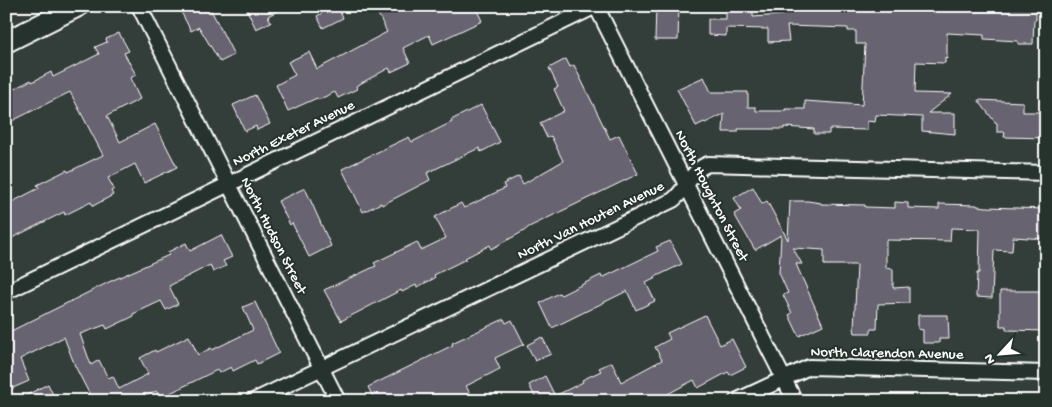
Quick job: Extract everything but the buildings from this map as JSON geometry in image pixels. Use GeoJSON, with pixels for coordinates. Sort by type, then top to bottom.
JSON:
{"type":"FeatureCollection","features":[{"type":"Feature","properties":{"kind":"street"},"geometry":{"type":"LineString","coordinates":[[6,42],[78,6]]}},
{"type":"Feature","properties":{"kind":"street","name":"North Hudson Street"},"geometry":{"type":"LineString","coordinates":[[139,6],[338,401]]}},
{"type":"Feature","properties":{"kind":"street","name":"North Exeter Avenue"},"geometry":{"type":"LineString","coordinates":[[6,292],[596,6]]}},
{"type":"Feature","properties":{"kind":"street","name":"North Houghton Street"},"geometry":{"type":"LineString","coordinates":[[596,6],[795,401]]}},
{"type":"Feature","properties":{"kind":"street","name":"North Van Houten Avenue"},"geometry":{"type":"LineString","coordinates":[[253,401],[673,200],[701,166],[708,164],[1046,173]]}},
{"type":"Feature","properties":{"kind":"street","name":"North Clarendon Avenue"},"geometry":{"type":"LineString","coordinates":[[736,401],[783,378],[809,367],[817,366],[1046,373]]}}]}
